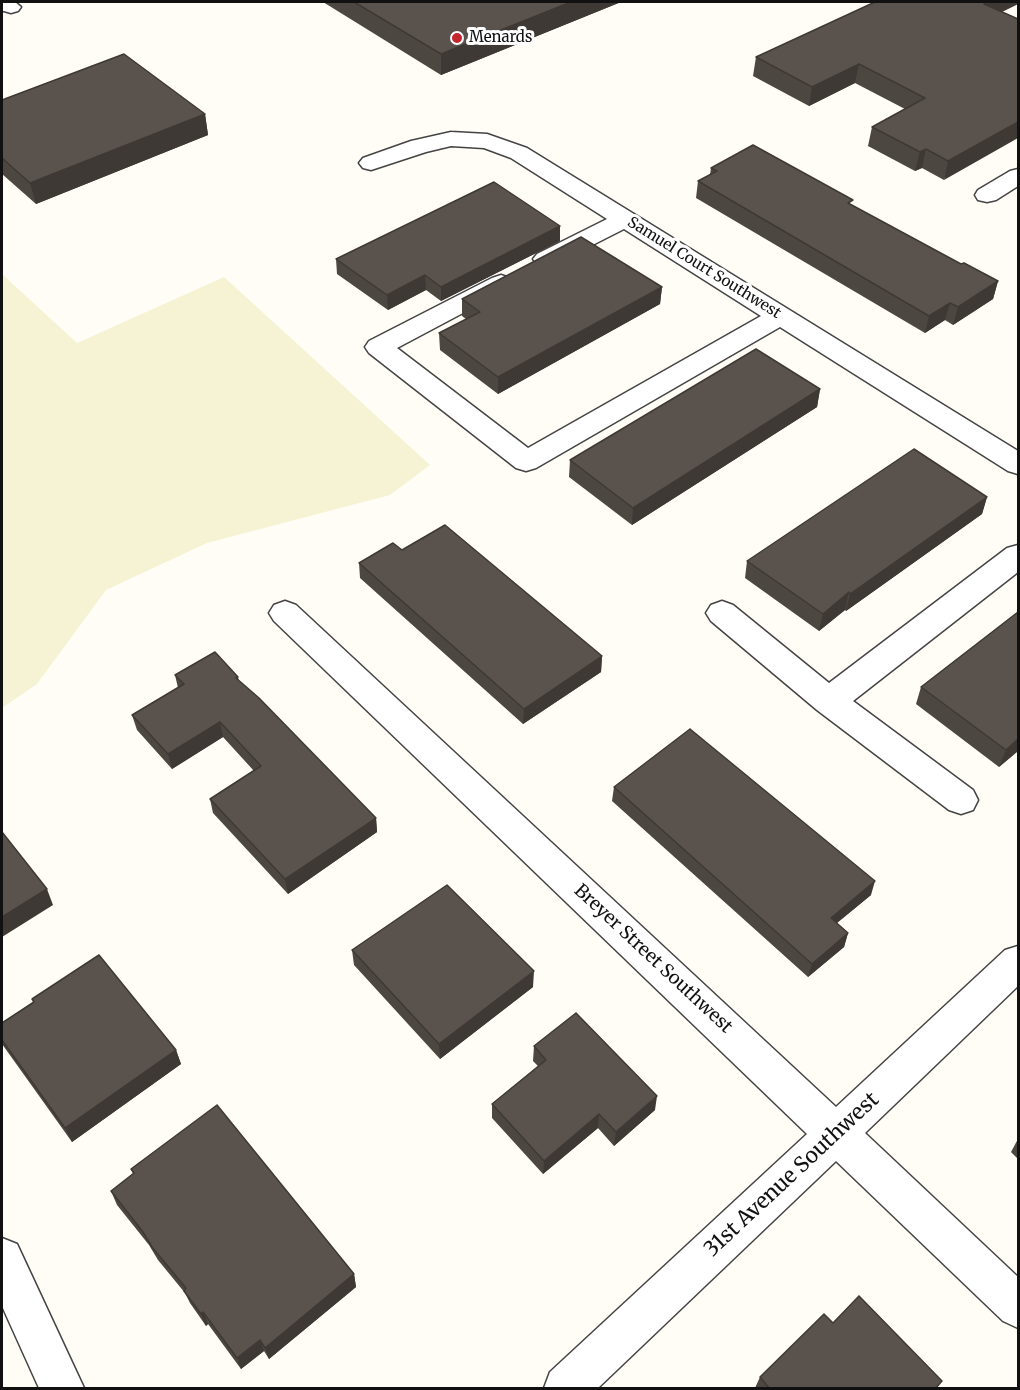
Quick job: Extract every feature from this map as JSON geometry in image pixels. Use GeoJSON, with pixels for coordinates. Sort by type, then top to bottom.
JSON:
{"type":"FeatureCollection","features":[{"type":"Feature","properties":{"kind":"street","name":"Samuel Court Southwest"},"geometry":{"type":"LineString","coordinates":[[372,163],[419,146],[451,139],[487,141],[519,153],[1018,464]]}},
{"type":"Feature","properties":{"kind":"street"},"geometry":{"type":"LineString","coordinates":[[987,195],[1018,176]]}},
{"type":"Feature","properties":{"kind":"street"},"geometry":{"type":"LineString","coordinates":[[625,219],[378,347],[526,461],[780,316]]}},
{"type":"Feature","properties":{"kind":"street"},"geometry":{"type":"LineString","coordinates":[[829,701],[1018,556]]}},
{"type":"Feature","properties":{"kind":"street","name":"Breyer Street Southwest"},"geometry":{"type":"LineString","coordinates":[[285,613],[1018,1306]]}},
{"type":"Feature","properties":{"kind":"street"},"geometry":{"type":"LineString","coordinates":[[722,613],[829,701],[961,800]]}},
{"type":"Feature","properties":{"kind":"street","name":"31st Avenue Southwest"},"geometry":{"type":"LineString","coordinates":[[566,1389],[1018,962]]}},
{"type":"Feature","properties":{"kind":"street"},"geometry":{"type":"LineString","coordinates":[[2,1259],[62,1389]]}},
{"type":"Feature","properties":{"kind":"shaded area"},"geometry":{"type":"Polygon","coordinates":[[[2,274],[77,343],[224,277],[430,465],[390,495],[207,543],[106,590],[37,684],[2,708],[2,274]]]}},
{"type":"Feature","properties":{"kind":"building"},"geometry":{"type":"Polygon","coordinates":[[[354,2],[571,2],[441,54],[354,2]]]}},
{"type":"Feature","properties":{"kind":"building"},"geometry":{"type":"Polygon","coordinates":[[[875,2],[989,2],[984,4],[1018,19],[1018,122],[948,161],[926,149],[920,152],[872,127],[925,98],[859,64],[812,87],[756,57],[875,2]]]}},
{"type":"Feature","properties":{"kind":"building"},"geometry":{"type":"Polygon","coordinates":[[[124,54],[205,114],[30,183],[2,158],[2,100],[124,54]]]}},
{"type":"Feature","properties":{"kind":"building"},"geometry":{"type":"Polygon","coordinates":[[[753,145],[853,200],[848,203],[961,264],[964,263],[998,281],[958,307],[950,303],[929,316],[698,181],[717,171],[711,168],[753,145]]]}},
{"type":"Feature","properties":{"kind":"building"},"geometry":{"type":"Polygon","coordinates":[[[494,182],[560,226],[441,287],[425,275],[387,295],[336,259],[494,182]]]}},
{"type":"Feature","properties":{"kind":"building"},"geometry":{"type":"Polygon","coordinates":[[[581,237],[662,287],[498,377],[439,333],[480,312],[462,299],[581,237]]]}},
{"type":"Feature","properties":{"kind":"building"},"geometry":{"type":"Polygon","coordinates":[[[756,349],[820,389],[633,508],[570,460],[756,349]]]}},
{"type":"Feature","properties":{"kind":"building"},"geometry":{"type":"Polygon","coordinates":[[[914,449],[987,497],[850,594],[849,592],[823,614],[747,561],[914,449]]]}},
{"type":"Feature","properties":{"kind":"building"},"geometry":{"type":"Polygon","coordinates":[[[445,525],[602,656],[524,709],[359,563],[393,543],[402,550],[445,525]]]}},
{"type":"Feature","properties":{"kind":"building"},"geometry":{"type":"Polygon","coordinates":[[[1018,612],[1018,739],[1006,750],[921,687],[1018,612]]]}},
{"type":"Feature","properties":{"kind":"building"},"geometry":{"type":"Polygon","coordinates":[[[215,652],[238,677],[236,678],[259,698],[376,818],[285,879],[210,799],[261,766],[220,722],[168,754],[132,715],[184,684],[175,675],[215,652]]]}},
{"type":"Feature","properties":{"kind":"building"},"geometry":{"type":"Polygon","coordinates":[[[690,729],[875,881],[831,918],[848,933],[812,964],[614,787],[690,729]]]}},
{"type":"Feature","properties":{"kind":"building"},"geometry":{"type":"Polygon","coordinates":[[[2,832],[47,889],[2,917],[2,832]]]}},
{"type":"Feature","properties":{"kind":"building"},"geometry":{"type":"Polygon","coordinates":[[[447,885],[534,971],[439,1044],[352,950],[447,885]]]}},
{"type":"Feature","properties":{"kind":"building"},"geometry":{"type":"Polygon","coordinates":[[[99,955],[176,1050],[65,1128],[2,1040],[2,1023],[34,1002],[32,999],[99,955]]]}},
{"type":"Feature","properties":{"kind":"building"},"geometry":{"type":"Polygon","coordinates":[[[576,1013],[657,1096],[616,1132],[599,1114],[544,1161],[492,1104],[546,1060],[534,1046],[576,1013]]]}},
{"type":"Feature","properties":{"kind":"building"},"geometry":{"type":"Polygon","coordinates":[[[217,1105],[354,1274],[265,1348],[260,1340],[237,1358],[203,1312],[201,1314],[184,1291],[186,1288],[152,1247],[111,1191],[134,1173],[131,1169],[217,1105]]]}},
{"type":"Feature","properties":{"kind":"building"},"geometry":{"type":"Polygon","coordinates":[[[859,1296],[942,1381],[935,1389],[770,1389],[760,1377],[824,1314],[833,1323],[859,1296]]]}},
{"type":"Feature","properties":{"kind":"place","name":"Menards"},"geometry":{"type":"Point","coordinates":[457,38]}}]}
